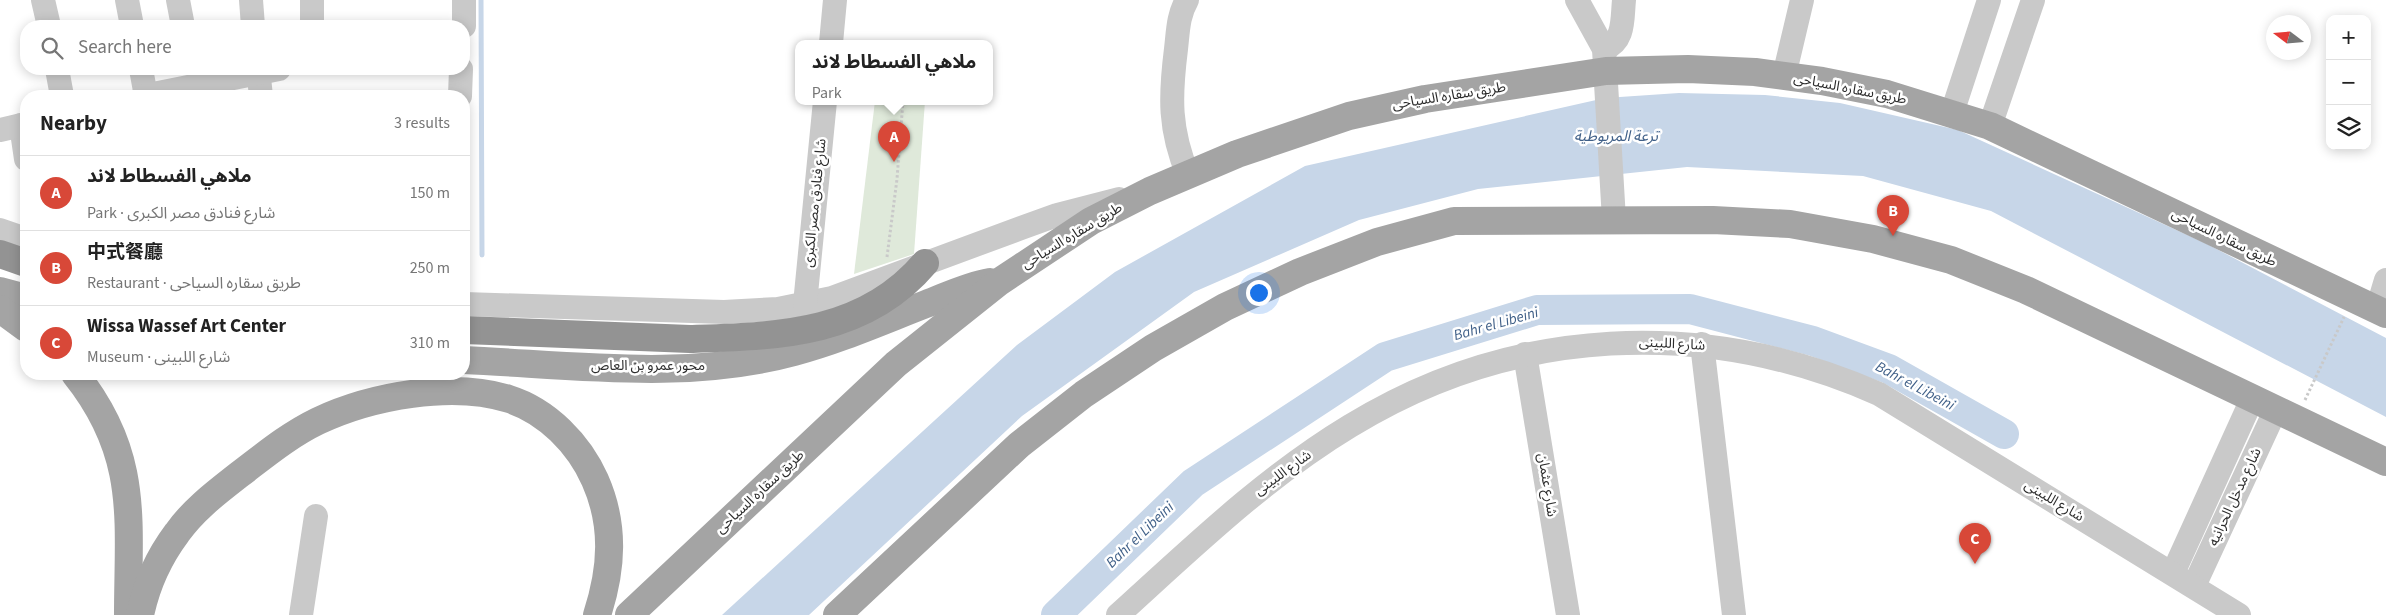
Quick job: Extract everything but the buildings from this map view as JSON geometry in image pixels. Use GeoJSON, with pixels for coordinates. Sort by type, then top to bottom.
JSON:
{"type":"FeatureCollection","features":[{"type":"Feature","properties":{"kind":"highway"},"geometry":{"type":"LineString","coordinates":[[0,254],[20,261]]}},
{"type":"Feature","properties":{"kind":"highway"},"geometry":{"type":"LineString","coordinates":[[470,330],[690,339],[736,337],[799,330],[836,323],[870,310],[900,289],[925,263]]}},
{"type":"Feature","properties":{"kind":"main road","name":"طريق سقاره السياحى"},"geometry":{"type":"LineString","coordinates":[[629,615],[896,364],[999,282],[1091,221],[1150,191],[1237,154],[1312,127],[1368,111],[1425,99],[1606,71],[1688,69],[1784,76],[1887,94],[1990,126],[2381,312]]}},
{"type":"Feature","properties":{"kind":"main road"},"geometry":{"type":"LineString","coordinates":[[837,615],[1019,445],[1084,394],[1153,348],[1225,307],[1300,272],[1377,242],[1454,221],[1614,212],[1790,224],[1873,239],[1951,260],[2026,290],[2386,462]]}},
{"type":"Feature","properties":{"kind":"main road","name":"محور عمرو بن العاص"},"geometry":{"type":"LineString","coordinates":[[470,360],[647,369],[729,365],[761,360],[825,344],[965,288],[999,282]]}},
{"type":"Feature","properties":{"kind":"main road"},"geometry":{"type":"LineString","coordinates":[[0,291],[20,296]]}},
{"type":"Feature","properties":{"kind":"main road"},"geometry":{"type":"LineString","coordinates":[[0,309],[20,324]]}},
{"type":"Feature","properties":{"kind":"main road"},"geometry":{"type":"LineString","coordinates":[[79,380],[96,403],[116,442],[123,467],[128,492],[130,520],[128,615]]}},
{"type":"Feature","properties":{"kind":"main road"},"geometry":{"type":"LineString","coordinates":[[140,615],[143,602],[158,566],[176,533],[195,511],[216,492],[275,447],[317,422],[363,404],[395,397],[435,392],[484,395],[509,399],[534,410],[556,426],[575,446],[594,478],[601,494],[608,521],[610,548],[608,576],[596,615]]}},
{"type":"Feature","properties":{"kind":"street"},"geometry":{"type":"LineString","coordinates":[[43,0],[48,20]]}},
{"type":"Feature","properties":{"kind":"street"},"geometry":{"type":"LineString","coordinates":[[127,0],[131,20]]}},
{"type":"Feature","properties":{"kind":"street"},"geometry":{"type":"LineString","coordinates":[[178,0],[182,20]]}},
{"type":"Feature","properties":{"kind":"street"},"geometry":{"type":"LineString","coordinates":[[251,0],[253,20]]}},
{"type":"Feature","properties":{"kind":"street"},"geometry":{"type":"LineString","coordinates":[[312,0],[312,20]]}},
{"type":"Feature","properties":{"kind":"street"},"geometry":{"type":"LineString","coordinates":[[464,0],[464,20]]}},
{"type":"Feature","properties":{"kind":"street"},"geometry":{"type":"LineString","coordinates":[[831,40],[835,0]]}},
{"type":"Feature","properties":{"kind":"street"},"geometry":{"type":"LineString","coordinates":[[1187,0],[1179,19],[1171,106],[1175,140],[1188,175]]}},
{"type":"Feature","properties":{"kind":"street"},"geometry":{"type":"LineString","coordinates":[[1577,0],[1606,71],[1614,212]]}},
{"type":"Feature","properties":{"kind":"street"},"geometry":{"type":"LineString","coordinates":[[1606,71],[1616,42],[1620,37],[1624,0]]}},
{"type":"Feature","properties":{"kind":"street"},"geometry":{"type":"LineString","coordinates":[[1784,76],[1802,0]]}},
{"type":"Feature","properties":{"kind":"street"},"geometry":{"type":"LineString","coordinates":[[1952,113],[1989,0]]}},
{"type":"Feature","properties":{"kind":"street"},"geometry":{"type":"LineString","coordinates":[[1990,126],[2033,0]]}},
{"type":"Feature","properties":{"kind":"street"},"geometry":{"type":"LineString","coordinates":[[58,75],[61,90]]}},
{"type":"Feature","properties":{"kind":"street"},"geometry":{"type":"LineString","coordinates":[[142,75],[144,90]]}},
{"type":"Feature","properties":{"kind":"street"},"geometry":{"type":"LineString","coordinates":[[160,90],[193,77],[214,75]]}},
{"type":"Feature","properties":{"kind":"street"},"geometry":{"type":"LineString","coordinates":[[262,90],[264,75]]}},
{"type":"Feature","properties":{"kind":"street"},"geometry":{"type":"LineString","coordinates":[[460,90],[461,75]]}},
{"type":"Feature","properties":{"kind":"street","name":"شارع فنادق مصر الكبرى"},"geometry":{"type":"LineString","coordinates":[[805,304],[825,105]]}},
{"type":"Feature","properties":{"kind":"street"},"geometry":{"type":"LineString","coordinates":[[16,126],[20,139]]}},
{"type":"Feature","properties":{"kind":"street"},"geometry":{"type":"LineString","coordinates":[[470,304],[733,312],[778,309],[832,298],[1057,215],[1150,191]]}},
{"type":"Feature","properties":{"kind":"street"},"geometry":{"type":"LineString","coordinates":[[0,230],[20,237]]}},
{"type":"Feature","properties":{"kind":"street"},"geometry":{"type":"LineString","coordinates":[[2381,312],[2386,280]]}},
{"type":"Feature","properties":{"kind":"street","name":"شارع اللبينى"},"geometry":{"type":"LineString","coordinates":[[1118,615],[1243,502],[1349,426],[1405,395],[1464,371],[1525,354],[1584,345],[1643,341],[1702,344],[1774,357],[1810,367],[1879,394],[2239,615]]}},
{"type":"Feature","properties":{"kind":"street"},"geometry":{"type":"LineString","coordinates":[[1702,344],[1734,615]]}},
{"type":"Feature","properties":{"kind":"street","name":"شارع عثمان"},"geometry":{"type":"LineString","coordinates":[[1525,354],[1568,615]]}},
{"type":"Feature","properties":{"kind":"street","name":"شارع مدخل الحرانيه"},"geometry":{"type":"LineString","coordinates":[[2173,573],[2275,408]]}},
{"type":"Feature","properties":{"kind":"street","name":"شارع مدخل الحرانيه"},"geometry":{"type":"LineString","coordinates":[[2194,586],[2275,408]]}},
{"type":"Feature","properties":{"kind":"street"},"geometry":{"type":"LineString","coordinates":[[301,615],[316,516]]}},
{"type":"Feature","properties":{"kind":"path"},"geometry":{"type":"LineString","coordinates":[[883,280],[896,195],[903,105]]}},
{"type":"Feature","properties":{"kind":"path"},"geometry":{"type":"LineString","coordinates":[[2275,408],[2352,299]]}},
{"type":"Feature","properties":{"kind":"green space"},"geometry":{"type":"Polygon","coordinates":[[[875,105],[925,105],[914,254],[854,274],[875,105]]]}},
{"type":"Feature","properties":{"kind":"water","name":"ترعة المريوطية"},"geometry":{"type":"Polygon","coordinates":[[[1679,93],[1765,95],[1840,103],[1958,130],[2207,244],[2386,338],[2386,417],[1991,211],[1863,176],[1687,167],[1478,189],[1359,220],[1194,292],[1022,416],[809,615],[722,615],[1017,345],[1115,272],[1305,166],[1605,98],[1679,93]]]}},
{"type":"Feature","properties":{"kind":"waterway"},"geometry":{"type":"LineString","coordinates":[[481,0],[482,255]]}},
{"type":"Feature","properties":{"kind":"waterway","name":"Bahr el Libeini"},"geometry":{"type":"LineString","coordinates":[[1056,615],[1193,483],[1385,357],[1537,310],[1690,309],[1813,341],[1889,369],[2004,434]]}},
{"type":"Feature","properties":{"kind":"place","name":"ملاهي الفسطاط لاند"},"geometry":{"type":"Point","coordinates":[894,162]}},
{"type":"Feature","properties":{"kind":"place","name":"中式餐廳"},"geometry":{"type":"Point","coordinates":[1893,236]}},
{"type":"Feature","properties":{"kind":"place","name":"Wissa Wassef Art Center"},"geometry":{"type":"Point","coordinates":[1975,564]}}]}
